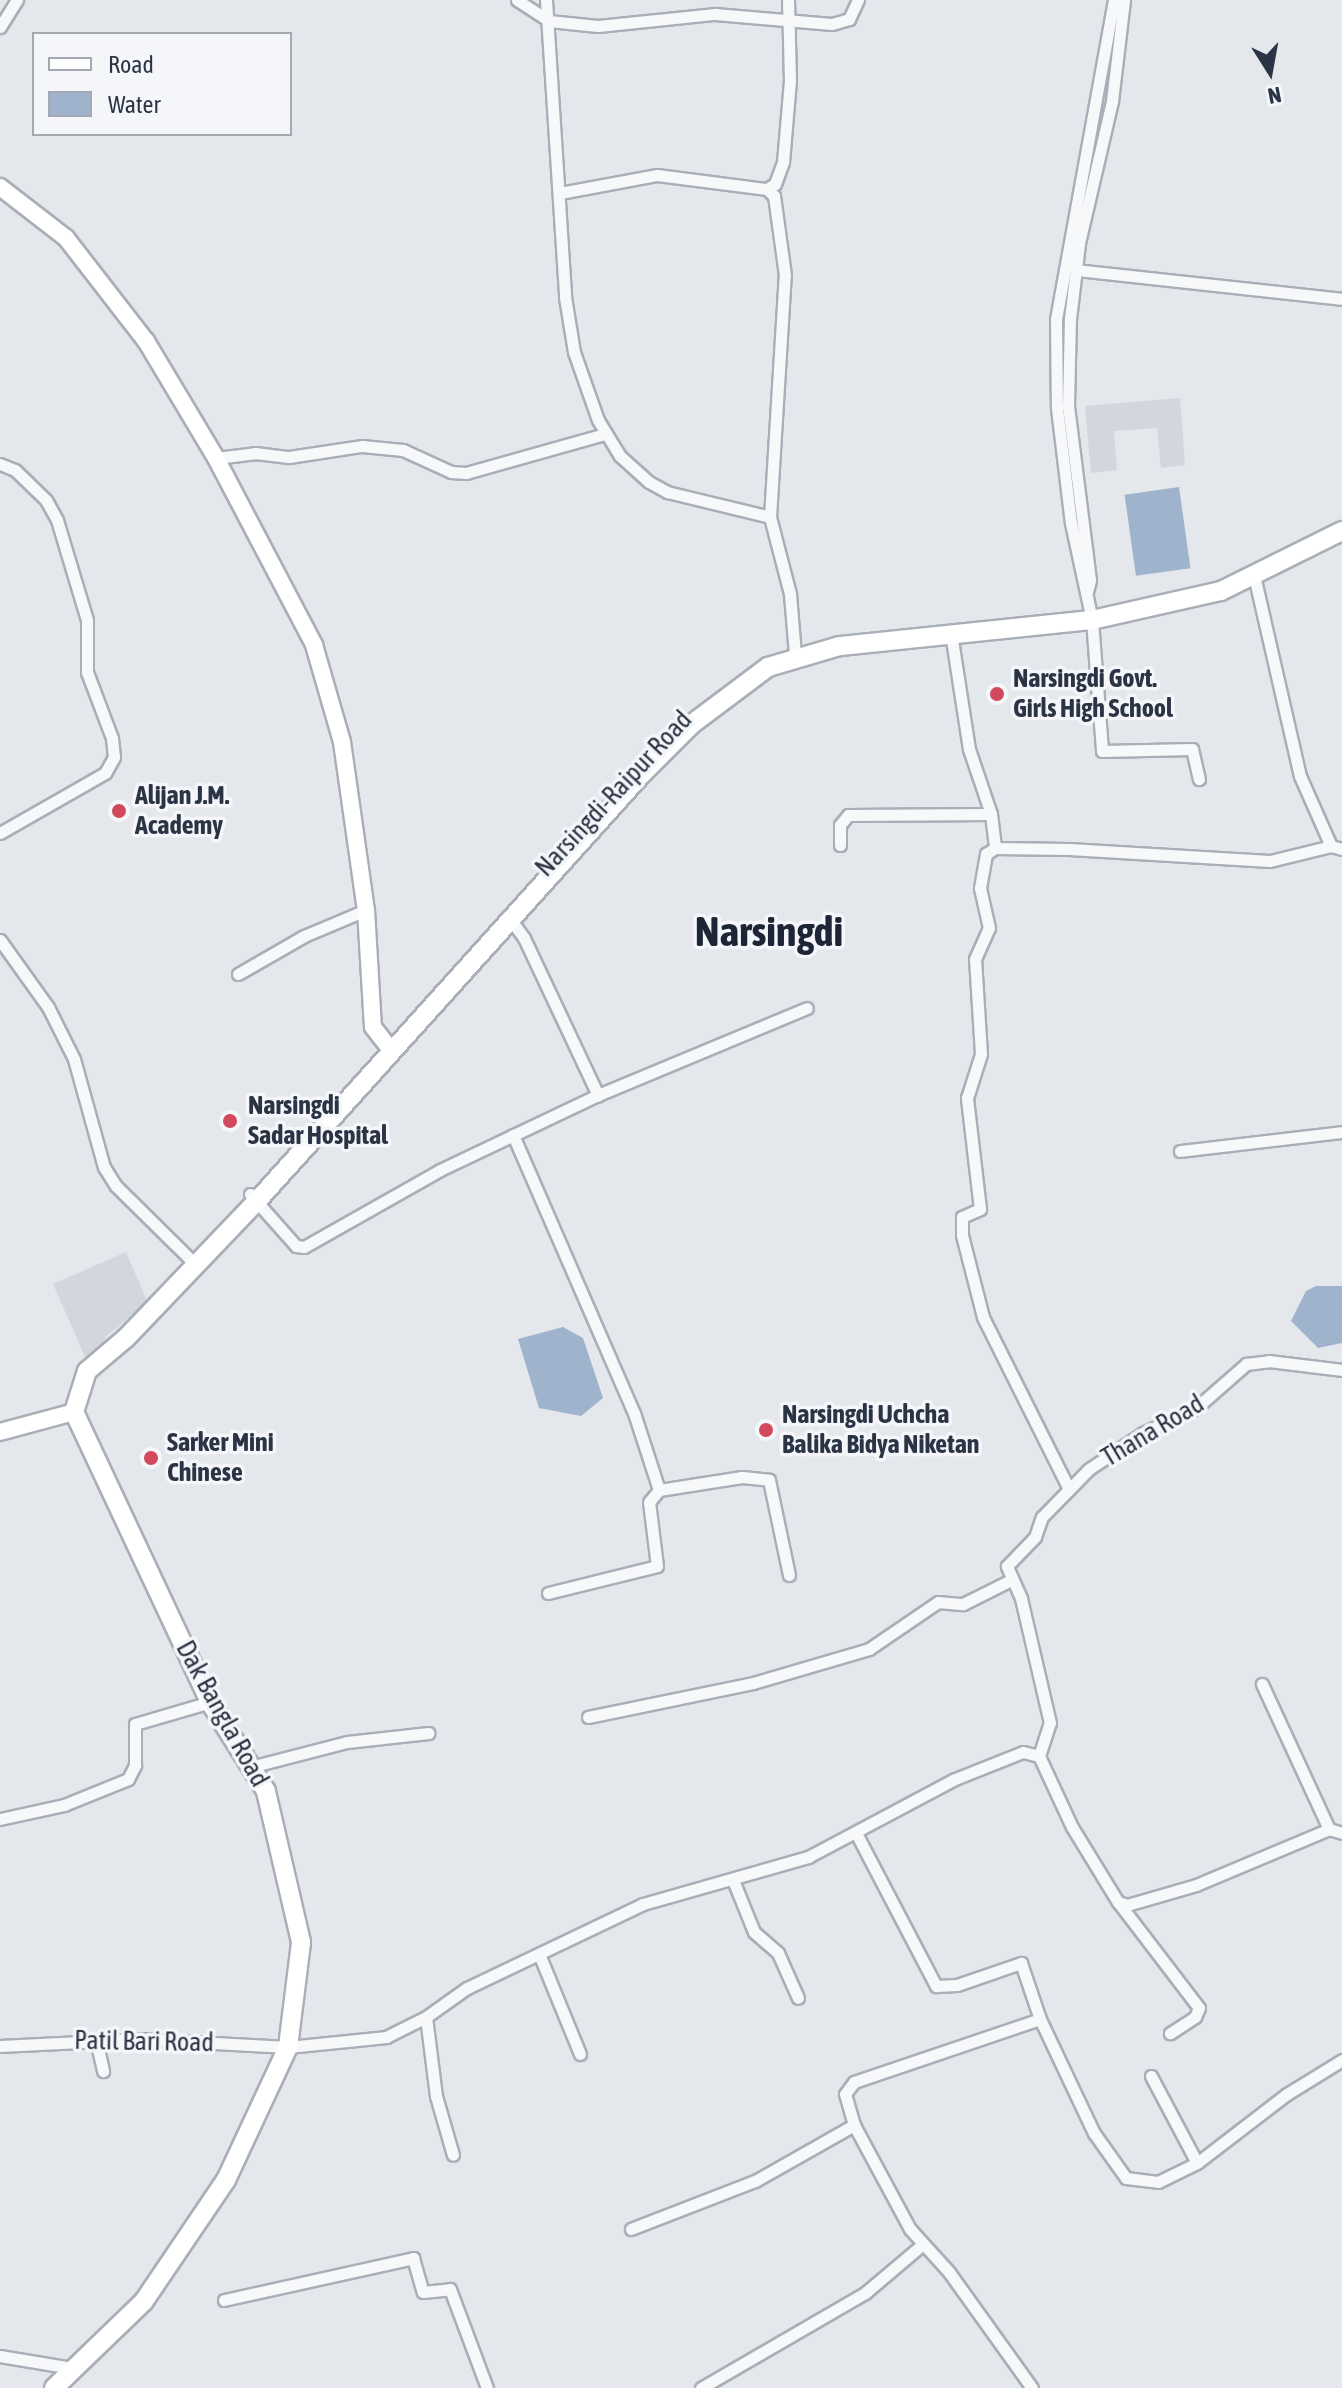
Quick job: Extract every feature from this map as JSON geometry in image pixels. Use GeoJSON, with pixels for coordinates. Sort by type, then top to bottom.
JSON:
{"type":"FeatureCollection","features":[{"type":"Feature","properties":{"kind":"main road","name":"Narsingdi-Raipur Road"},"geometry":{"type":"LineString","coordinates":[[74,1412],[77,1389],[105,1353],[254,1197],[386,1045],[692,724],[768,667],[795,650],[900,628],[1221,591],[1342,519]]}},
{"type":"Feature","properties":{"kind":"main road","name":"Narsingdi-Raipur Road"},"geometry":{"type":"LineString","coordinates":[[1254,573],[1342,531]]}},
{"type":"Feature","properties":{"kind":"main road","name":"Narsingdi-Raipur Road"},"geometry":{"type":"LineString","coordinates":[[795,650],[951,633],[1090,607]]}},
{"type":"Feature","properties":{"kind":"main road","name":"Dak Bangla Road"},"geometry":{"type":"LineString","coordinates":[[54,2388],[144,2301],[189,2240],[259,2117],[288,2047],[301,1942],[278,1825],[254,1766],[210,1702],[74,1412]]}},
{"type":"Feature","properties":{"kind":"street"},"geometry":{"type":"LineString","coordinates":[[0,27],[17,0]]}},
{"type":"Feature","properties":{"kind":"street"},"geometry":{"type":"LineString","coordinates":[[517,0],[549,21],[598,26],[715,14],[832,24],[849,19],[858,0]]}},
{"type":"Feature","properties":{"kind":"street"},"geometry":{"type":"LineString","coordinates":[[546,0],[565,297],[574,352],[605,434],[635,471],[667,492],[770,517]]}},
{"type":"Feature","properties":{"kind":"street"},"geometry":{"type":"LineString","coordinates":[[767,189],[775,184],[783,162],[788,0]]}},
{"type":"Feature","properties":{"kind":"street"},"geometry":{"type":"LineString","coordinates":[[1090,607],[1071,523],[1057,408],[1056,319],[1114,0]]}},
{"type":"Feature","properties":{"kind":"street"},"geometry":{"type":"LineString","coordinates":[[1124,0],[1112,101],[1076,270],[1068,406],[1090,580],[1102,751],[1192,749],[1199,779]]}},
{"type":"Feature","properties":{"kind":"street"},"geometry":{"type":"LineString","coordinates":[[560,193],[657,175],[767,189],[774,196],[785,275],[770,517],[790,594],[795,650]]}},
{"type":"Feature","properties":{"kind":"street"},"geometry":{"type":"LineString","coordinates":[[0,187],[66,238],[107,285],[216,458],[314,645],[331,693],[366,910],[369,1000],[386,1045]]}},
{"type":"Feature","properties":{"kind":"street"},"geometry":{"type":"LineString","coordinates":[[1076,270],[1342,299]]}},
{"type":"Feature","properties":{"kind":"street"},"geometry":{"type":"LineString","coordinates":[[216,458],[255,453],[289,457],[362,446],[403,450],[451,472],[466,473],[605,434]]}},
{"type":"Feature","properties":{"kind":"street"},"geometry":{"type":"LineString","coordinates":[[0,464],[15,470],[46,500],[57,520],[87,620],[87,672],[112,738],[114,757],[105,773],[0,833]]}},
{"type":"Feature","properties":{"kind":"street"},"geometry":{"type":"LineString","coordinates":[[1069,1489],[983,1317],[962,1235],[962,1217],[980,1209],[967,1098],[981,1054],[975,959],[989,928],[980,888],[986,854],[995,848],[1270,861],[1336,847],[1300,776],[1254,573]]}},
{"type":"Feature","properties":{"kind":"street"},"geometry":{"type":"LineString","coordinates":[[951,633],[969,749],[991,814],[995,848]]}},
{"type":"Feature","properties":{"kind":"street"},"geometry":{"type":"LineString","coordinates":[[840,845],[840,825],[848,815],[991,814]]}},
{"type":"Feature","properties":{"kind":"street"},"geometry":{"type":"LineString","coordinates":[[238,974],[304,936],[366,910]]}},
{"type":"Feature","properties":{"kind":"street"},"geometry":{"type":"LineString","coordinates":[[509,916],[598,1095]]}},
{"type":"Feature","properties":{"kind":"street"},"geometry":{"type":"LineString","coordinates":[[0,940],[48,1007],[74,1059],[104,1167],[116,1186],[192,1262]]}},
{"type":"Feature","properties":{"kind":"street"},"geometry":{"type":"LineString","coordinates":[[254,1197],[296,1246],[304,1247],[513,1135],[598,1095],[807,1008]]}},
{"type":"Feature","properties":{"kind":"street"},"geometry":{"type":"LineString","coordinates":[[1180,1151],[1342,1132]]}},
{"type":"Feature","properties":{"kind":"street"},"geometry":{"type":"LineString","coordinates":[[513,1135],[634,1413],[659,1490]]}},
{"type":"Feature","properties":{"kind":"street","name":"Thana Road"},"geometry":{"type":"LineString","coordinates":[[1011,1580],[1007,1566],[1069,1489],[1143,1433],[1196,1408],[1246,1364],[1269,1361],[1342,1370]]}},
{"type":"Feature","properties":{"kind":"street"},"geometry":{"type":"LineString","coordinates":[[0,1432],[74,1412]]}},
{"type":"Feature","properties":{"kind":"street"},"geometry":{"type":"LineString","coordinates":[[548,1593],[657,1566],[649,1502],[659,1490],[742,1477],[769,1480],[789,1575]]}},
{"type":"Feature","properties":{"kind":"street"},"geometry":{"type":"LineString","coordinates":[[588,1717],[753,1683],[869,1649],[938,1602],[963,1604],[1011,1580],[1021,1598],[1050,1723],[1039,1756],[1072,1827],[1118,1902],[1199,2008],[1195,2017],[1170,2033]]}},
{"type":"Feature","properties":{"kind":"street"},"geometry":{"type":"LineString","coordinates":[[1262,1684],[1329,1829]]}},
{"type":"Feature","properties":{"kind":"street"},"geometry":{"type":"LineString","coordinates":[[0,1819],[64,1805],[128,1779],[135,1765],[135,1724],[210,1702]]}},
{"type":"Feature","properties":{"kind":"street"},"geometry":{"type":"LineString","coordinates":[[254,1766],[347,1742],[429,1733]]}},
{"type":"Feature","properties":{"kind":"street","name":"Patil Bari Road"},"geometry":{"type":"LineString","coordinates":[[0,2046],[96,2040],[288,2047],[374,2040],[426,2017],[457,1993],[643,1904],[808,1857],[1010,1755],[1039,1756]]}},
{"type":"Feature","properties":{"kind":"street"},"geometry":{"type":"LineString","coordinates":[[1118,1902],[1135,1904],[1176,1893],[1329,1829],[1342,1833]]}},
{"type":"Feature","properties":{"kind":"street"},"geometry":{"type":"LineString","coordinates":[[856,1833],[936,1986],[957,1985],[1021,1963],[1040,2019],[1094,2133],[1126,2178],[1158,2182],[1197,2163],[1287,2094],[1342,2060]]}},
{"type":"Feature","properties":{"kind":"street"},"geometry":{"type":"LineString","coordinates":[[733,1880],[754,1932],[778,1953],[798,1998]]}},
{"type":"Feature","properties":{"kind":"street"},"geometry":{"type":"LineString","coordinates":[[539,1954],[580,2054]]}},
{"type":"Feature","properties":{"kind":"street"},"geometry":{"type":"LineString","coordinates":[[426,2017],[436,2096],[453,2155]]}},
{"type":"Feature","properties":{"kind":"street"},"geometry":{"type":"LineString","coordinates":[[1032,2388],[910,2229],[854,2125],[845,2094],[854,2082],[1040,2019]]}},
{"type":"Feature","properties":{"kind":"street"},"geometry":{"type":"LineString","coordinates":[[96,2040],[103,2071]]}},
{"type":"Feature","properties":{"kind":"street"},"geometry":{"type":"LineString","coordinates":[[1151,2076],[1197,2163]]}},
{"type":"Feature","properties":{"kind":"street"},"geometry":{"type":"LineString","coordinates":[[631,2229],[755,2181],[854,2125]]}},
{"type":"Feature","properties":{"kind":"street"},"geometry":{"type":"LineString","coordinates":[[701,2388],[865,2293],[923,2244]]}},
{"type":"Feature","properties":{"kind":"street"},"geometry":{"type":"LineString","coordinates":[[224,2300],[413,2258],[423,2292],[450,2289],[487,2388]]}},
{"type":"Feature","properties":{"kind":"street"},"geometry":{"type":"LineString","coordinates":[[0,2356],[72,2368]]}},
{"type":"Feature","properties":{"kind":"shaded area"},"geometry":{"type":"Polygon","coordinates":[[[1180,398],[1185,465],[1161,468],[1157,428],[1114,431],[1117,470],[1091,473],[1085,406],[1180,398]]]}},
{"type":"Feature","properties":{"kind":"shaded area"},"geometry":{"type":"Polygon","coordinates":[[[126,1252],[148,1303],[105,1337],[110,1349],[86,1359],[53,1284],[126,1252]]]}},
{"type":"Feature","properties":{"kind":"water"},"geometry":{"type":"Polygon","coordinates":[[[1179,487],[1190,568],[1136,576],[1125,495],[1179,487]]]}},
{"type":"Feature","properties":{"kind":"water"},"geometry":{"type":"Polygon","coordinates":[[[1316,1286],[1342,1286],[1342,1343],[1318,1348],[1291,1321],[1306,1291],[1316,1286]]]}},
{"type":"Feature","properties":{"kind":"water"},"geometry":{"type":"Polygon","coordinates":[[[563,1327],[583,1338],[603,1398],[581,1416],[539,1408],[518,1339],[563,1327]]]}},
{"type":"Feature","properties":{"kind":"place","name":"Narsingdi Govt. Girls High School"},"geometry":{"type":"Point","coordinates":[997,694]}},
{"type":"Feature","properties":{"kind":"place","name":"Alijan J.M. Academy"},"geometry":{"type":"Point","coordinates":[119,811]}},
{"type":"Feature","properties":{"kind":"place","name":"Narsingdi Sadar Hospital"},"geometry":{"type":"Point","coordinates":[230,1121]}},
{"type":"Feature","properties":{"kind":"place","name":"Narsingdi Uchcha Balika Bidya Niketan"},"geometry":{"type":"Point","coordinates":[766,1430]}},
{"type":"Feature","properties":{"kind":"place","name":"Sarker Mini Chinese"},"geometry":{"type":"Point","coordinates":[151,1458]}},
{"type":"Feature","properties":{"kind":"district","name":"Narsingdi"},"geometry":{"type":"Point","coordinates":[769,931]}}]}
